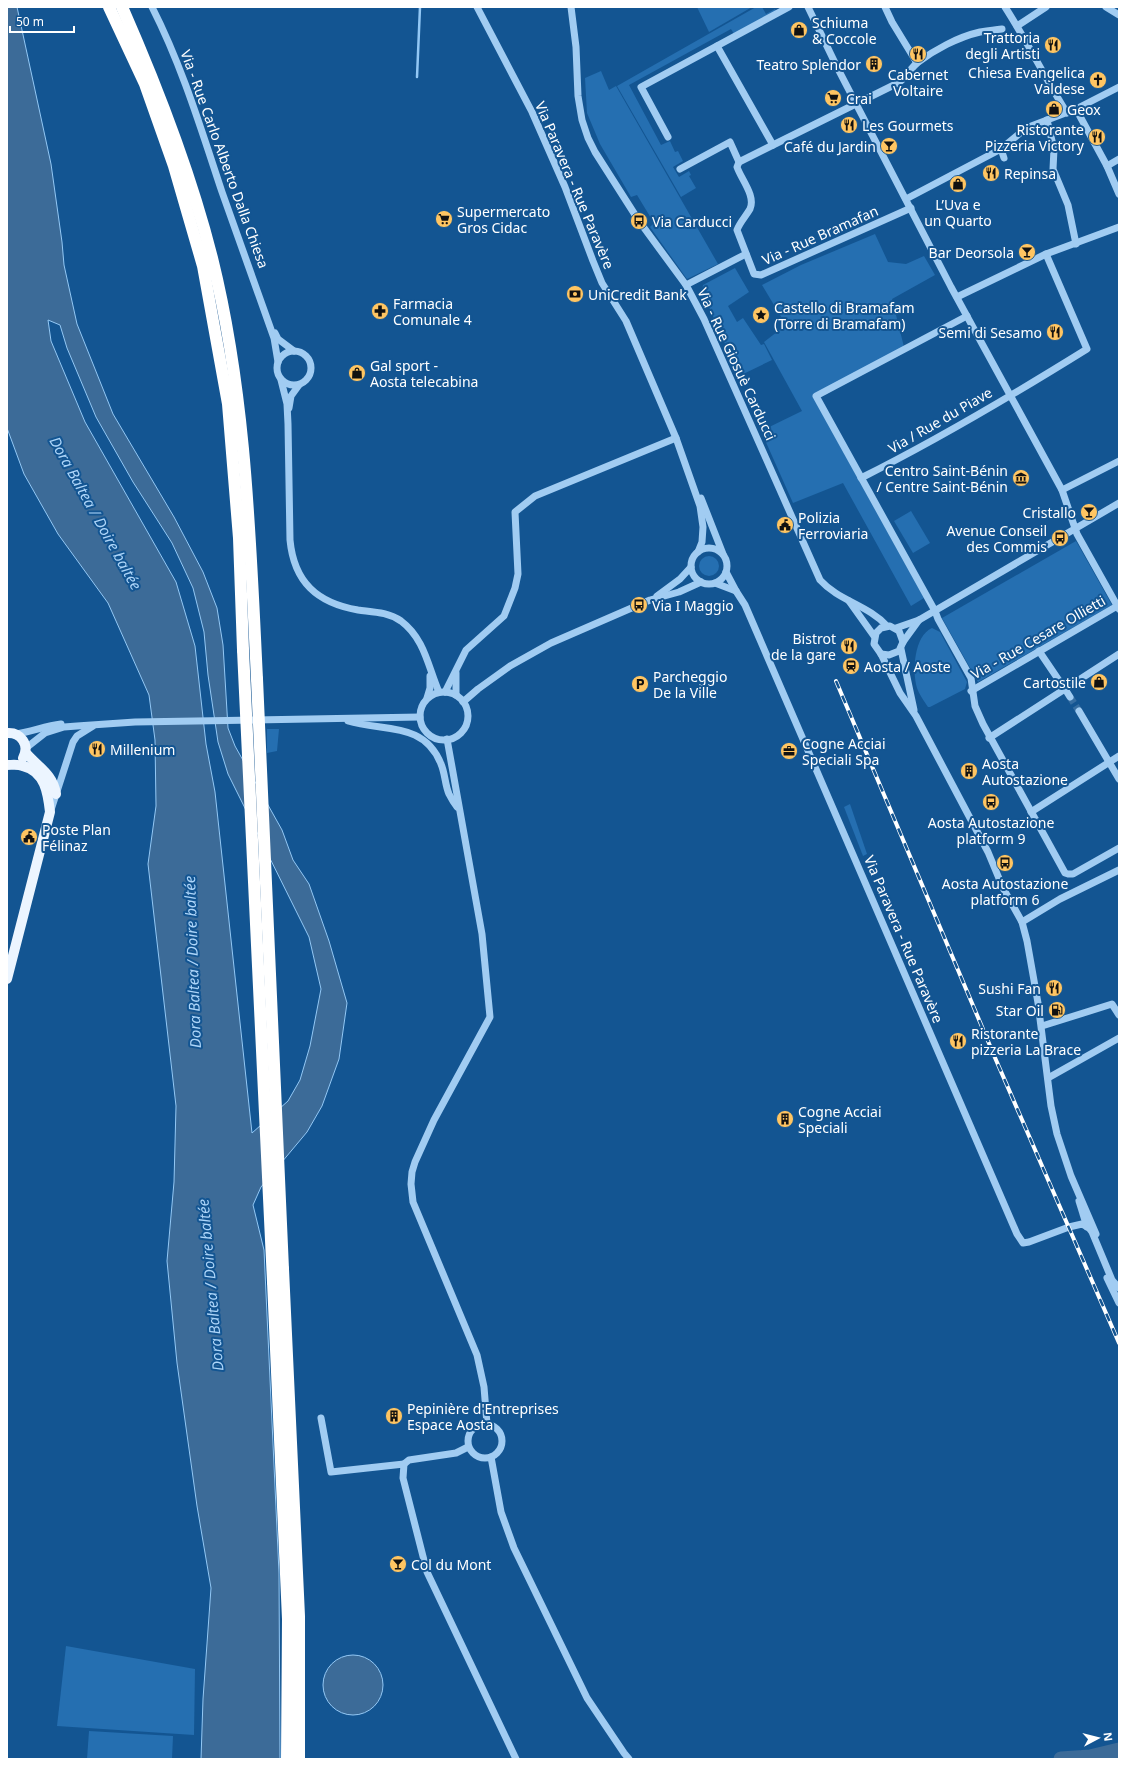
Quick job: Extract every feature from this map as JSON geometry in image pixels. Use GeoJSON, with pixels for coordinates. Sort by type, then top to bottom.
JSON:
{"type":"FeatureCollection","features":[{"type":"Feature","properties":{"kind":"highway"},"geometry":{"type":"LineString","coordinates":[[109,7],[145,84],[174,166],[203,266],[228,404],[239,538],[273,1282],[287,1611],[287,1759]]}},
{"type":"Feature","properties":{"kind":"highway"},"geometry":{"type":"LineString","coordinates":[[122,7],[155,82],[184,160],[212,259],[225,320],[236,394],[250,526],[299,1616],[299,1759]]}},
{"type":"Feature","properties":{"kind":"main road"},"geometry":{"type":"LineString","coordinates":[[11,734],[23,739],[26,750],[34,762],[45,770],[54,786],[56,794]]}},
{"type":"Feature","properties":{"kind":"main road"},"geometry":{"type":"LineString","coordinates":[[9,765],[19,762],[26,750]]}},
{"type":"Feature","properties":{"kind":"main road"},"geometry":{"type":"LineString","coordinates":[[7,979],[9,962],[50,812],[44,781],[39,775],[23,766],[9,765]]}},
{"type":"Feature","properties":{"kind":"street","name":"Via - Rue Carlo Alberto Dalla Chiesa"},"geometry":{"type":"LineString","coordinates":[[152,7],[180,69],[269,322]]}},
{"type":"Feature","properties":{"kind":"street","name":"Via Paravera - Rue Paravère"},"geometry":{"type":"LineString","coordinates":[[477,7],[532,112],[565,187],[599,276],[626,321],[676,438],[694,484],[700,506],[703,527],[702,542],[698,552]]}},
{"type":"Feature","properties":{"kind":"street","name":"Via - Rue Giosuè Carducci"},"geometry":{"type":"LineString","coordinates":[[571,7],[576,47],[578,96],[582,120],[595,152],[639,221],[686,285],[707,326],[820,580],[828,589],[872,612],[887,626]]}},
{"type":"Feature","properties":{"kind":"street"},"geometry":{"type":"LineString","coordinates":[[668,137],[641,87],[789,7]]}},
{"type":"Feature","properties":{"kind":"street"},"geometry":{"type":"LineString","coordinates":[[808,7],[822,38],[858,104],[957,297],[1062,490],[1075,529],[1118,607]]}},
{"type":"Feature","properties":{"kind":"street"},"geometry":{"type":"LineString","coordinates":[[885,7],[892,22],[917,63]]}},
{"type":"Feature","properties":{"kind":"street"},"geometry":{"type":"LineString","coordinates":[[1004,7],[1010,26],[1067,113]]}},
{"type":"Feature","properties":{"kind":"street"},"geometry":{"type":"LineString","coordinates":[[739,162],[858,104],[905,78],[908,72],[917,63],[943,46],[980,32],[1010,26],[1046,7]]}},
{"type":"Feature","properties":{"kind":"street"},"geometry":{"type":"LineString","coordinates":[[1106,7],[1119,15]]}},
{"type":"Feature","properties":{"kind":"street"},"geometry":{"type":"LineString","coordinates":[[717,46],[773,145]]}},
{"type":"Feature","properties":{"kind":"street"},"geometry":{"type":"LineString","coordinates":[[906,199],[1001,149],[1026,128],[1067,113],[1119,87]]}},
{"type":"Feature","properties":{"kind":"street"},"geometry":{"type":"LineString","coordinates":[[1076,109],[1107,166],[1119,194]]}},
{"type":"Feature","properties":{"kind":"street"},"geometry":{"type":"LineString","coordinates":[[1046,120],[1054,149],[1053,169],[1068,205],[1076,244]]}},
{"type":"Feature","properties":{"kind":"street"},"geometry":{"type":"LineString","coordinates":[[680,169],[730,142],[739,162],[737,167],[738,172],[752,203],[750,209],[741,220],[737,230],[746,254]]}},
{"type":"Feature","properties":{"kind":"street"},"geometry":{"type":"LineString","coordinates":[[1001,149],[1004,158]]}},
{"type":"Feature","properties":{"kind":"street"},"geometry":{"type":"LineString","coordinates":[[1107,166],[1119,158]]}},
{"type":"Feature","properties":{"kind":"street","name":"Via - Rue Bramafan"},"geometry":{"type":"LineString","coordinates":[[686,285],[746,254],[754,274],[761,275],[911,208]]}},
{"type":"Feature","properties":{"kind":"street"},"geometry":{"type":"LineString","coordinates":[[957,297],[1012,273],[1046,254],[1119,227]]}},
{"type":"Feature","properties":{"kind":"street","name":"Via / Rue du Piave"},"geometry":{"type":"LineString","coordinates":[[861,478],[904,456],[1011,395],[1087,349],[1046,254]]}},
{"type":"Feature","properties":{"kind":"street"},"geometry":{"type":"LineString","coordinates":[[967,316],[816,396],[971,678],[974,706],[990,738],[1065,873],[1073,874],[1119,848]]}},
{"type":"Feature","properties":{"kind":"street"},"geometry":{"type":"LineString","coordinates":[[269,322],[278,339],[294,351],[306,355],[312,367],[310,376],[299,385],[291,396],[288,424]]}},
{"type":"Feature","properties":{"kind":"street"},"geometry":{"type":"LineString","coordinates":[[269,322],[277,346],[277,371],[282,380],[287,404],[290,540],[292,557],[297,571],[310,588],[328,601],[341,606],[378,612],[402,621],[416,635],[423,646],[430,672],[430,688],[422,707],[420,717],[423,727],[431,736],[441,739],[452,738],[461,732],[466,723],[467,712],[463,702],[456,695],[442,692],[427,698]]}},
{"type":"Feature","properties":{"kind":"street"},"geometry":{"type":"LineString","coordinates":[[278,362],[282,356],[294,351]]}},
{"type":"Feature","properties":{"kind":"street"},"geometry":{"type":"LineString","coordinates":[[282,380],[290,385],[299,385]]}},
{"type":"Feature","properties":{"kind":"street"},"geometry":{"type":"LineString","coordinates":[[442,692],[466,650],[504,616],[515,588],[518,574],[516,512],[535,496],[676,438]]}},
{"type":"Feature","properties":{"kind":"street"},"geometry":{"type":"LineString","coordinates":[[1062,490],[1119,461]]}},
{"type":"Feature","properties":{"kind":"street","name":"Via Paravera - Rue Paravère"},"geometry":{"type":"LineString","coordinates":[[694,484],[703,501],[723,554]]}},
{"type":"Feature","properties":{"kind":"street"},"geometry":{"type":"LineString","coordinates":[[874,636],[878,629],[887,626],[896,628],[919,620],[1119,503]]}},
{"type":"Feature","properties":{"kind":"street"},"geometry":{"type":"LineString","coordinates":[[650,600],[675,584],[691,567],[694,556],[704,549],[711,548],[718,550],[723,554],[727,563],[726,572],[723,577],[715,583]]}},
{"type":"Feature","properties":{"kind":"street"},"geometry":{"type":"LineString","coordinates":[[691,567],[696,579],[701,582],[715,583],[736,591]]}},
{"type":"Feature","properties":{"kind":"street","name":"Via Paravera - Rue Paravère"},"geometry":{"type":"LineString","coordinates":[[726,572],[745,604],[1023,1243],[1079,1224]]}},
{"type":"Feature","properties":{"kind":"street"},"geometry":{"type":"LineString","coordinates":[[463,702],[510,666],[551,643],[650,600],[679,592],[701,582]]}},
{"type":"Feature","properties":{"kind":"street"},"geometry":{"type":"LineString","coordinates":[[849,600],[874,636],[875,648],[881,654],[900,693],[916,716],[988,852],[1003,888],[1022,922],[1027,941],[1042,1026],[1048,1078],[1057,1134],[1072,1176],[1110,1270],[1119,1287]]}},
{"type":"Feature","properties":{"kind":"street","name":"Via - Rue Cesare Ollietti"},"geometry":{"type":"LineString","coordinates":[[972,691],[1039,651],[1118,607]]}},
{"type":"Feature","properties":{"kind":"street"},"geometry":{"type":"LineString","coordinates":[[881,654],[893,655],[902,645],[919,620]]}},
{"type":"Feature","properties":{"kind":"street"},"geometry":{"type":"LineString","coordinates":[[896,628],[901,634],[916,716]]}},
{"type":"Feature","properties":{"kind":"street"},"geometry":{"type":"LineString","coordinates":[[1039,651],[1060,682]]}},
{"type":"Feature","properties":{"kind":"street"},"geometry":{"type":"LineString","coordinates":[[990,738],[1119,654]]}},
{"type":"Feature","properties":{"kind":"street"},"geometry":{"type":"LineString","coordinates":[[456,695],[455,682],[458,665]]}},
{"type":"Feature","properties":{"kind":"street"},"geometry":{"type":"LineString","coordinates":[[430,672],[442,692]]}},
{"type":"Feature","properties":{"kind":"street"},"geometry":{"type":"LineString","coordinates":[[1065,688],[1070,697]]}},
{"type":"Feature","properties":{"kind":"street"},"geometry":{"type":"LineString","coordinates":[[1080,713],[1108,763],[1119,779]]}},
{"type":"Feature","properties":{"kind":"street"},"geometry":{"type":"LineString","coordinates":[[26,750],[39,736],[53,730],[95,725],[137,722],[420,717]]}},
{"type":"Feature","properties":{"kind":"street"},"geometry":{"type":"LineString","coordinates":[[11,734],[36,731],[49,725],[128,719],[137,722]]}},
{"type":"Feature","properties":{"kind":"street"},"geometry":{"type":"LineString","coordinates":[[340,719],[363,726],[398,729],[411,732],[422,739],[433,749],[441,763],[448,793],[459,812]]}},
{"type":"Feature","properties":{"kind":"street"},"geometry":{"type":"LineString","coordinates":[[50,812],[73,742],[77,736],[95,725]]}},
{"type":"Feature","properties":{"kind":"street"},"geometry":{"type":"LineString","coordinates":[[447,739],[482,934],[490,1017],[434,1120],[415,1162],[411,1184],[413,1202],[477,1355],[484,1386],[487,1424]]}},
{"type":"Feature","properties":{"kind":"street"},"geometry":{"type":"LineString","coordinates":[[1031,812],[1119,756]]}},
{"type":"Feature","properties":{"kind":"street"},"geometry":{"type":"LineString","coordinates":[[1022,922],[1086,886],[1119,870]]}},
{"type":"Feature","properties":{"kind":"street"},"geometry":{"type":"LineString","coordinates":[[1042,1026],[1112,1004],[1119,1015]]}},
{"type":"Feature","properties":{"kind":"street"},"geometry":{"type":"LineString","coordinates":[[1048,1078],[1119,1038]]}},
{"type":"Feature","properties":{"kind":"street"},"geometry":{"type":"LineString","coordinates":[[1072,1176],[1087,1227],[1119,1303]]}},
{"type":"Feature","properties":{"kind":"street"},"geometry":{"type":"LineString","coordinates":[[1081,1208],[1081,1221],[1079,1224],[1087,1227],[1092,1232],[1112,1280],[1119,1287]]}},
{"type":"Feature","properties":{"kind":"street"},"geometry":{"type":"LineString","coordinates":[[321,1418],[331,1472],[404,1464],[408,1460],[456,1454],[468,1447]]}},
{"type":"Feature","properties":{"kind":"street"},"geometry":{"type":"LineString","coordinates":[[480,1424],[487,1424],[497,1429],[502,1439],[500,1450],[491,1457],[480,1458],[471,1452],[468,1447],[467,1440],[469,1433],[474,1427],[480,1424]]}},
{"type":"Feature","properties":{"kind":"street"},"geometry":{"type":"LineString","coordinates":[[491,1457],[502,1512],[514,1548],[587,1698],[629,1759]]}},
{"type":"Feature","properties":{"kind":"street"},"geometry":{"type":"LineString","coordinates":[[404,1464],[403,1478],[427,1572],[516,1759]]}},
{"type":"Feature","properties":{"kind":"shaded area"},"geometry":{"type":"Polygon","coordinates":[[[697,7],[752,7],[709,32],[697,7]]]}},
{"type":"Feature","properties":{"kind":"shaded area"},"geometry":{"type":"Polygon","coordinates":[[[756,7],[762,7],[766,14],[775,9],[776,11],[734,34],[731,29],[629,85],[661,145],[670,141],[675,152],[678,151],[683,161],[673,167],[679,177],[689,171],[691,175],[689,176],[696,188],[681,197],[617,86],[756,7]]]}},
{"type":"Feature","properties":{"kind":"shaded area"},"geometry":{"type":"Polygon","coordinates":[[[601,71],[609,90],[616,86],[718,264],[687,279],[650,227],[654,223],[637,195],[631,197],[600,144],[587,113],[585,78],[601,71]]]}},
{"type":"Feature","properties":{"kind":"shaded area"},"geometry":{"type":"Polygon","coordinates":[[[875,234],[888,262],[906,264],[924,256],[935,275],[892,299],[904,347],[812,395],[924,598],[911,606],[843,483],[793,503],[761,431],[802,411],[764,342],[786,325],[762,285],[801,265],[875,234]]]}},
{"type":"Feature","properties":{"kind":"shaded area"},"geometry":{"type":"Polygon","coordinates":[[[735,268],[749,292],[728,306],[737,322],[743,318],[761,345],[764,344],[772,360],[739,376],[702,291],[703,285],[735,268]]]}},
{"type":"Feature","properties":{"kind":"shaded area"},"geometry":{"type":"Polygon","coordinates":[[[911,511],[930,543],[913,553],[894,521],[911,511]]]}},
{"type":"Feature","properties":{"kind":"shaded area"},"geometry":{"type":"Polygon","coordinates":[[[1076,541],[1112,605],[978,682],[942,618],[1076,541]]]}},
{"type":"Feature","properties":{"kind":"shaded area"},"geometry":{"type":"Polygon","coordinates":[[[709,556],[716,559],[719,566],[716,573],[709,576],[702,573],[699,566],[702,559],[709,556]]]}},
{"type":"Feature","properties":{"kind":"shaded area"},"geometry":{"type":"Polygon","coordinates":[[[932,628],[940,632],[967,682],[965,689],[928,707],[917,688],[915,681],[915,664],[921,638],[932,628]]]}},
{"type":"Feature","properties":{"kind":"shaded area"},"geometry":{"type":"Polygon","coordinates":[[[267,729],[279,729],[277,751],[267,753],[267,729]]]}},
{"type":"Feature","properties":{"kind":"shaded area"},"geometry":{"type":"Polygon","coordinates":[[[850,804],[867,854],[863,856],[844,807],[850,804]]]}},
{"type":"Feature","properties":{"kind":"shaded area"},"geometry":{"type":"Polygon","coordinates":[[[66,1646],[195,1669],[194,1735],[57,1726],[66,1646]]]}},
{"type":"Feature","properties":{"kind":"shaded area"},"geometry":{"type":"Polygon","coordinates":[[[89,1731],[173,1736],[172,1759],[87,1759],[89,1731]]]}},
{"type":"Feature","properties":{"kind":"water","name":"Dora Baltea / Doire baltée"},"geometry":{"type":"Polygon","coordinates":[[[7,7],[17,7],[51,164],[64,265],[77,324],[113,414],[174,517],[203,572],[217,608],[223,645],[228,728],[235,746],[282,830],[293,860],[309,884],[329,941],[347,1003],[339,1059],[322,1106],[307,1132],[261,1187],[253,1205],[264,1250],[279,1573],[280,1759],[201,1759],[203,1699],[211,1588],[197,1506],[177,1363],[167,1261],[174,1182],[176,1106],[148,864],[156,806],[155,740],[149,695],[108,603],[58,534],[24,474],[7,428],[7,7]],[[48,320],[51,341],[85,422],[176,582],[195,646],[206,744],[215,792],[252,1133],[288,1101],[300,1080],[310,1046],[321,989],[309,937],[228,774],[218,742],[208,675],[204,632],[193,588],[172,543],[133,482],[96,417],[67,348],[60,325],[48,320]]]}},
{"type":"Feature","properties":{"kind":"water"},"geometry":{"type":"Polygon","coordinates":[[[353,1655],[369,1660],[374,1664],[378,1669],[383,1685],[378,1701],[374,1706],[369,1710],[353,1715],[337,1710],[332,1706],[328,1701],[323,1685],[328,1669],[332,1664],[337,1660],[353,1655]]]}},
{"type":"Feature","properties":{"kind":"waterway"},"geometry":{"type":"LineString","coordinates":[[417,77],[420,7]]}},
{"type":"Feature","properties":{"kind":"waterway"},"geometry":{"type":"LineString","coordinates":[[1061,1759],[1090,1757],[1119,1750]]}},
{"type":"Feature","properties":{"kind":"tunnel"},"geometry":{"type":"LineString","coordinates":[[1070,697],[1079,711]]}},
{"type":"Feature","properties":{"kind":"railway"},"geometry":{"type":"LineString","coordinates":[[836,681],[996,1060],[1119,1343]]}},
{"type":"Feature","properties":{"kind":"place","name":"Schiuma & Coccole"},"geometry":{"type":"Point","coordinates":[799,30]}},
{"type":"Feature","properties":{"kind":"place","name":"Trattoria degli Artisti"},"geometry":{"type":"Point","coordinates":[1053,45]}},
{"type":"Feature","properties":{"kind":"place","name":"Cabernet Voltaire"},"geometry":{"type":"Point","coordinates":[918,54]}},
{"type":"Feature","properties":{"kind":"place","name":"Teatro Splendor"},"geometry":{"type":"Point","coordinates":[874,64]}},
{"type":"Feature","properties":{"kind":"place","name":"Chiesa Evangelica Valdese"},"geometry":{"type":"Point","coordinates":[1098,80]}},
{"type":"Feature","properties":{"kind":"place","name":"Crai"},"geometry":{"type":"Point","coordinates":[833,98]}},
{"type":"Feature","properties":{"kind":"place","name":"Geox"},"geometry":{"type":"Point","coordinates":[1054,109]}},
{"type":"Feature","properties":{"kind":"place","name":"Les Gourmets"},"geometry":{"type":"Point","coordinates":[849,125]}},
{"type":"Feature","properties":{"kind":"place","name":"Ristorante Pizzeria Victory"},"geometry":{"type":"Point","coordinates":[1097,137]}},
{"type":"Feature","properties":{"kind":"place","name":"Café du Jardin"},"geometry":{"type":"Point","coordinates":[889,146]}},
{"type":"Feature","properties":{"kind":"place","name":"Repinsa"},"geometry":{"type":"Point","coordinates":[991,173]}},
{"type":"Feature","properties":{"kind":"place","name":"L’Uva e un Quarto"},"geometry":{"type":"Point","coordinates":[958,184]}},
{"type":"Feature","properties":{"kind":"place","name":"Supermercato Gros Cidac"},"geometry":{"type":"Point","coordinates":[444,219]}},
{"type":"Feature","properties":{"kind":"place","name":"Via Carducci"},"geometry":{"type":"Point","coordinates":[639,221]}},
{"type":"Feature","properties":{"kind":"place","name":"Bar Deorsola"},"geometry":{"type":"Point","coordinates":[1027,252]}},
{"type":"Feature","properties":{"kind":"place","name":"UniCredit Bank"},"geometry":{"type":"Point","coordinates":[575,294]}},
{"type":"Feature","properties":{"kind":"place","name":"Farmacia Comunale 4"},"geometry":{"type":"Point","coordinates":[380,311]}},
{"type":"Feature","properties":{"kind":"place","name":"Castello di Bramafam (Torre di Bramafam)"},"geometry":{"type":"Point","coordinates":[761,315]}},
{"type":"Feature","properties":{"kind":"place","name":"Semi di Sesamo"},"geometry":{"type":"Point","coordinates":[1055,332]}},
{"type":"Feature","properties":{"kind":"place","name":"Gal sport - Aosta telecabina"},"geometry":{"type":"Point","coordinates":[357,373]}},
{"type":"Feature","properties":{"kind":"place","name":"Centro Saint-Bénin / Centre Saint-Bénin"},"geometry":{"type":"Point","coordinates":[1021,478]}},
{"type":"Feature","properties":{"kind":"place","name":"Cristallo"},"geometry":{"type":"Point","coordinates":[1089,512]}},
{"type":"Feature","properties":{"kind":"place","name":"Polizia Ferroviaria"},"geometry":{"type":"Point","coordinates":[785,525]}},
{"type":"Feature","properties":{"kind":"place","name":"Avenue Conseil des Commis"},"geometry":{"type":"Point","coordinates":[1060,538]}},
{"type":"Feature","properties":{"kind":"place","name":"Via I Maggio"},"geometry":{"type":"Point","coordinates":[639,605]}},
{"type":"Feature","properties":{"kind":"place","name":"Bistrot de la gare"},"geometry":{"type":"Point","coordinates":[849,646]}},
{"type":"Feature","properties":{"kind":"place","name":"Aosta / Aoste"},"geometry":{"type":"Point","coordinates":[851,666]}},
{"type":"Feature","properties":{"kind":"place","name":"Cartostile"},"geometry":{"type":"Point","coordinates":[1099,682]}},
{"type":"Feature","properties":{"kind":"place","name":"Parcheggio De la Ville"},"geometry":{"type":"Point","coordinates":[640,684]}},
{"type":"Feature","properties":{"kind":"place","name":"Millenium"},"geometry":{"type":"Point","coordinates":[97,749]}},
{"type":"Feature","properties":{"kind":"place","name":"Cogne Acciai Speciali Spa"},"geometry":{"type":"Point","coordinates":[789,751]}},
{"type":"Feature","properties":{"kind":"place","name":"Aosta Autostazione"},"geometry":{"type":"Point","coordinates":[969,771]}},
{"type":"Feature","properties":{"kind":"place","name":"Aosta Autostazione platform 9"},"geometry":{"type":"Point","coordinates":[991,802]}},
{"type":"Feature","properties":{"kind":"place","name":"Poste Plan Félinaz"},"geometry":{"type":"Point","coordinates":[29,837]}},
{"type":"Feature","properties":{"kind":"place","name":"Aosta Autostazione platform 6"},"geometry":{"type":"Point","coordinates":[1005,863]}},
{"type":"Feature","properties":{"kind":"place","name":"Sushi Fan"},"geometry":{"type":"Point","coordinates":[1054,988]}},
{"type":"Feature","properties":{"kind":"place","name":"Star Oil"},"geometry":{"type":"Point","coordinates":[1057,1010]}},
{"type":"Feature","properties":{"kind":"place","name":"Ristorante pizzeria La Brace"},"geometry":{"type":"Point","coordinates":[958,1041]}},
{"type":"Feature","properties":{"kind":"place","name":"Cogne Acciai Speciali"},"geometry":{"type":"Point","coordinates":[785,1119]}},
{"type":"Feature","properties":{"kind":"place","name":"Pepinière d'Entreprises Espace Aosta"},"geometry":{"type":"Point","coordinates":[394,1416]}},
{"type":"Feature","properties":{"kind":"place","name":"Col du Mont"},"geometry":{"type":"Point","coordinates":[398,1564]}}]}
